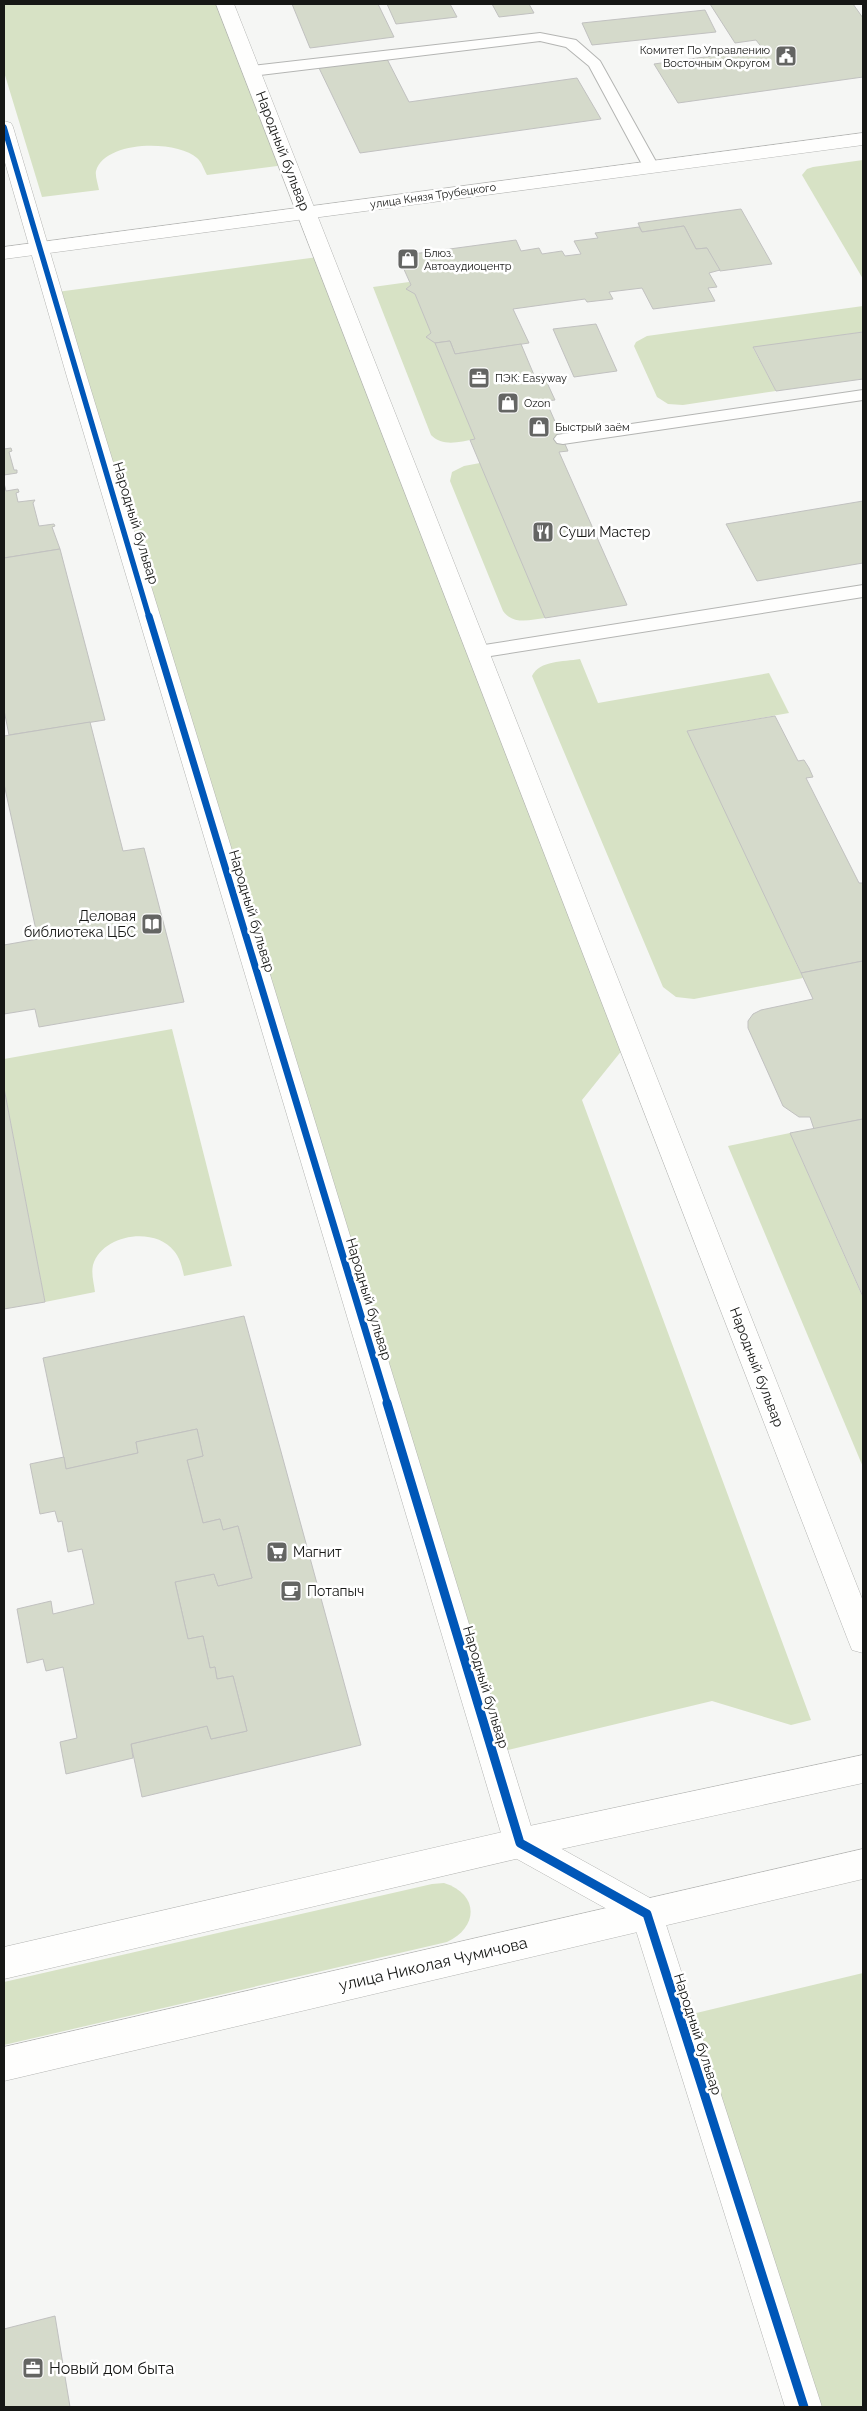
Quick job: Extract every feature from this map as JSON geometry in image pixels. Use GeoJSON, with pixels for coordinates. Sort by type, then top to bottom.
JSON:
{"type":"FeatureCollection","features":[{"type":"Feature","properties":{"kind":"street","name":"Народный бульвар"},"geometry":{"type":"LineString","coordinates":[[225,4],[863,1640]]}},
{"type":"Feature","properties":{"kind":"street","name":"Народный бульвар"},"geometry":{"type":"LineString","coordinates":[[4,127],[77,377],[121,516],[520,1843]]}},
{"type":"Feature","properties":{"kind":"street","name":"улица Князя Трубецкого"},"geometry":{"type":"LineString","coordinates":[[4,253],[863,139]]}},
{"type":"Feature","properties":{"kind":"street"},"geometry":{"type":"LineString","coordinates":[[4,1963],[520,1843],[863,1769]]}},
{"type":"Feature","properties":{"kind":"street"},"geometry":{"type":"LineString","coordinates":[[520,1843],[647,1914]]}},
{"type":"Feature","properties":{"kind":"street","name":"улица Николая Чумичова"},"geometry":{"type":"LineString","coordinates":[[4,2064],[863,1864]]}},
{"type":"Feature","properties":{"kind":"street","name":"Народный бульвар"},"geometry":{"type":"LineString","coordinates":[[647,1914],[804,2407]]}},
{"type":"Feature","properties":{"kind":"lane"},"geometry":{"type":"LineString","coordinates":[[252,71],[540,36],[571,43],[595,64],[652,167]]}},
{"type":"Feature","properties":{"kind":"lane"},"geometry":{"type":"LineString","coordinates":[[563,439],[863,395]]}},
{"type":"Feature","properties":{"kind":"lane"},"geometry":{"type":"LineString","coordinates":[[478,652],[863,591]]}},
{"type":"Feature","properties":{"kind":"green space"},"geometry":{"type":"Polygon","coordinates":[[[4,4],[222,4],[285,165],[207,175],[199,160],[187,152],[159,146],[142,146],[113,153],[102,161],[96,171],[99,190],[42,197],[4,72],[4,4]]]}},
{"type":"Feature","properties":{"kind":"green space"},"geometry":{"type":"Polygon","coordinates":[[[863,160],[863,279],[802,175],[807,169],[813,167],[863,160]]]}},
{"type":"Feature","properties":{"kind":"green space"},"geometry":{"type":"Polygon","coordinates":[[[318,257],[627,1044],[582,1100],[811,1720],[791,1725],[712,1701],[500,1752],[57,292],[318,257]]]}},
{"type":"Feature","properties":{"kind":"green space"},"geometry":{"type":"Polygon","coordinates":[[[409,282],[411,285],[407,289],[415,294],[475,439],[446,442],[436,439],[431,435],[373,287],[409,282]]]}},
{"type":"Feature","properties":{"kind":"green space"},"geometry":{"type":"Polygon","coordinates":[[[863,306],[863,332],[753,348],[776,391],[683,405],[668,404],[657,397],[634,346],[636,342],[647,336],[863,306]]]}},
{"type":"Feature","properties":{"kind":"green space"},"geometry":{"type":"Polygon","coordinates":[[[480,463],[545,618],[517,620],[503,611],[450,481],[452,472],[464,466],[480,463]]]}},
{"type":"Feature","properties":{"kind":"green space"},"geometry":{"type":"Polygon","coordinates":[[[580,659],[598,703],[769,673],[789,713],[688,731],[803,978],[694,999],[676,997],[663,987],[532,676],[540,667],[546,664],[580,659]]]}},
{"type":"Feature","properties":{"kind":"green space"},"geometry":{"type":"Polygon","coordinates":[[[172,1029],[232,1266],[184,1276],[178,1257],[165,1243],[155,1238],[130,1237],[118,1240],[98,1254],[92,1268],[95,1292],[45,1302],[4,1088],[4,1059],[172,1029]]]}},
{"type":"Feature","properties":{"kind":"green space"},"geometry":{"type":"Polygon","coordinates":[[[790,1133],[863,1298],[863,1467],[728,1146],[790,1133]]]}},
{"type":"Feature","properties":{"kind":"green space"},"geometry":{"type":"Polygon","coordinates":[[[444,1883],[464,1895],[471,1911],[465,1928],[447,1942],[4,2045],[4,1982],[432,1884],[444,1883]]]}},
{"type":"Feature","properties":{"kind":"green space"},"geometry":{"type":"Polygon","coordinates":[[[863,1973],[863,2407],[813,2407],[688,2015],[863,1973]]]}},
{"type":"Feature","properties":{"kind":"building"},"geometry":{"type":"Polygon","coordinates":[[[292,4],[378,4],[394,37],[310,48],[292,4]]]}},
{"type":"Feature","properties":{"kind":"building"},"geometry":{"type":"Polygon","coordinates":[[[387,4],[450,4],[457,17],[396,24],[387,4]]]}},
{"type":"Feature","properties":{"kind":"building"},"geometry":{"type":"Polygon","coordinates":[[[492,4],[529,4],[534,13],[499,17],[492,4]]]}},
{"type":"Feature","properties":{"kind":"building","name":"Комитет По Управлению Восточным Округом"},"geometry":{"type":"Polygon","coordinates":[[[710,4],[853,4],[863,18],[863,77],[678,103],[654,64],[763,49],[756,40],[735,43],[710,4]]]}},
{"type":"Feature","properties":{"kind":"building"},"geometry":{"type":"Polygon","coordinates":[[[705,10],[716,32],[592,45],[582,23],[705,10]]]}},
{"type":"Feature","properties":{"kind":"building"},"geometry":{"type":"Polygon","coordinates":[[[387,59],[409,102],[577,78],[601,119],[360,153],[319,68],[387,59]]]}},
{"type":"Feature","properties":{"kind":"building"},"geometry":{"type":"Polygon","coordinates":[[[741,209],[772,264],[720,271],[707,248],[696,249],[684,226],[642,232],[638,223],[741,209]]]}},
{"type":"Feature","properties":{"kind":"building"},"geometry":{"type":"Polygon","coordinates":[[[684,226],[696,249],[707,248],[720,270],[709,273],[717,287],[708,288],[715,301],[653,309],[642,288],[609,292],[613,299],[587,302],[585,299],[513,309],[529,343],[455,354],[450,341],[435,343],[426,337],[431,333],[415,294],[406,289],[411,285],[398,256],[516,240],[521,251],[539,248],[542,254],[562,251],[565,256],[581,254],[574,241],[598,238],[595,233],[639,227],[642,232],[684,226]]]}},
{"type":"Feature","properties":{"kind":"building"},"geometry":{"type":"Polygon","coordinates":[[[596,324],[617,371],[574,377],[553,329],[596,324]]]}},
{"type":"Feature","properties":{"kind":"building"},"geometry":{"type":"Polygon","coordinates":[[[863,332],[863,379],[776,391],[753,347],[863,332]]]}},
{"type":"Feature","properties":{"kind":"building"},"geometry":{"type":"Polygon","coordinates":[[[450,341],[455,354],[521,344],[534,375],[543,374],[555,400],[546,401],[568,451],[559,452],[627,605],[545,618],[470,440],[475,439],[435,343],[450,341]]]}},
{"type":"Feature","properties":{"kind":"building"},"geometry":{"type":"Polygon","coordinates":[[[11,448],[12,451],[9,452],[14,470],[17,470],[17,473],[4,475],[4,449],[11,448]]]}},
{"type":"Feature","properties":{"kind":"building"},"geometry":{"type":"Polygon","coordinates":[[[4,483],[6,491],[18,489],[19,492],[16,493],[18,502],[35,500],[33,503],[39,526],[54,524],[55,526],[52,527],[60,549],[4,558],[4,483]]]}},
{"type":"Feature","properties":{"kind":"building"},"geometry":{"type":"Polygon","coordinates":[[[863,501],[863,563],[757,581],[726,524],[863,501]]]}},
{"type":"Feature","properties":{"kind":"building"},"geometry":{"type":"Polygon","coordinates":[[[60,549],[105,720],[9,735],[4,710],[4,558],[60,549]]]}},
{"type":"Feature","properties":{"kind":"building"},"geometry":{"type":"Polygon","coordinates":[[[775,716],[798,761],[804,760],[809,768],[813,777],[806,778],[859,883],[863,883],[863,961],[801,973],[687,731],[775,716]]]}},
{"type":"Feature","properties":{"kind":"building"},"geometry":{"type":"Polygon","coordinates":[[[90,722],[123,851],[144,848],[184,1002],[39,1027],[35,1009],[4,1014],[4,945],[38,939],[4,784],[4,736],[90,722]]]}},
{"type":"Feature","properties":{"kind":"building"},"geometry":{"type":"Polygon","coordinates":[[[863,961],[863,1119],[814,1129],[810,1117],[799,1117],[783,1106],[748,1028],[748,1021],[753,1014],[761,1010],[813,999],[801,973],[863,961]]]}},
{"type":"Feature","properties":{"kind":"building"},"geometry":{"type":"Polygon","coordinates":[[[4,1088],[45,1302],[4,1309],[4,1088]]]}},
{"type":"Feature","properties":{"kind":"building"},"geometry":{"type":"Polygon","coordinates":[[[863,1119],[863,1297],[790,1133],[863,1119]]]}},
{"type":"Feature","properties":{"kind":"building","name":"Магнит"},"geometry":{"type":"Polygon","coordinates":[[[244,1316],[361,1745],[142,1797],[131,1744],[207,1726],[211,1739],[247,1731],[233,1676],[217,1679],[215,1667],[210,1668],[203,1636],[188,1639],[175,1582],[214,1574],[218,1586],[252,1578],[238,1526],[223,1530],[220,1519],[203,1523],[187,1460],[203,1456],[197,1429],[136,1442],[138,1453],[66,1469],[43,1358],[244,1316]]]}},
{"type":"Feature","properties":{"kind":"building"},"geometry":{"type":"Polygon","coordinates":[[[197,1429],[203,1456],[187,1460],[203,1523],[220,1519],[223,1530],[238,1526],[252,1578],[218,1586],[214,1574],[175,1582],[188,1639],[203,1636],[210,1668],[215,1667],[217,1679],[233,1676],[247,1731],[211,1739],[207,1726],[131,1744],[133,1758],[66,1774],[60,1742],[77,1738],[63,1667],[46,1671],[43,1659],[27,1663],[17,1609],[51,1601],[53,1614],[94,1604],[82,1549],[68,1552],[62,1521],[58,1522],[55,1511],[40,1514],[30,1464],[64,1457],[66,1469],[138,1453],[136,1442],[197,1429]]]}},
{"type":"Feature","properties":{"kind":"building","name":"Новый дом быта"},"geometry":{"type":"Polygon","coordinates":[[[55,2316],[70,2407],[4,2407],[4,2329],[55,2316]]]}},
{"type":"Feature","properties":{"kind":"cycle path"},"geometry":{"type":"LineString","coordinates":[[4,127],[77,377],[520,1843],[647,1914],[804,2407]]}},
{"type":"Feature","properties":{"kind":"place","name":"Комитет По Управлению Восточным Округом"},"geometry":{"type":"Point","coordinates":[786,56]}},
{"type":"Feature","properties":{"kind":"place","name":"Блюз. Автоаудиоцентр"},"geometry":{"type":"Point","coordinates":[408,259]}},
{"type":"Feature","properties":{"kind":"place","name":"ПЭК: Easyway"},"geometry":{"type":"Point","coordinates":[479,378]}},
{"type":"Feature","properties":{"kind":"place","name":"Ozon"},"geometry":{"type":"Point","coordinates":[508,403]}},
{"type":"Feature","properties":{"kind":"place","name":"Быстрый заём"},"geometry":{"type":"Point","coordinates":[539,427]}},
{"type":"Feature","properties":{"kind":"place","name":"Суши Мастер"},"geometry":{"type":"Point","coordinates":[543,532]}},
{"type":"Feature","properties":{"kind":"place","name":"Деловая библиотека ЦБС"},"geometry":{"type":"Point","coordinates":[152,924]}},
{"type":"Feature","properties":{"kind":"place","name":"Магнит"},"geometry":{"type":"Point","coordinates":[277,1552]}},
{"type":"Feature","properties":{"kind":"place","name":"Потапыч"},"geometry":{"type":"Point","coordinates":[291,1591]}},
{"type":"Feature","properties":{"kind":"place","name":"Новый дом быта"},"geometry":{"type":"Point","coordinates":[33,2368]}}]}
